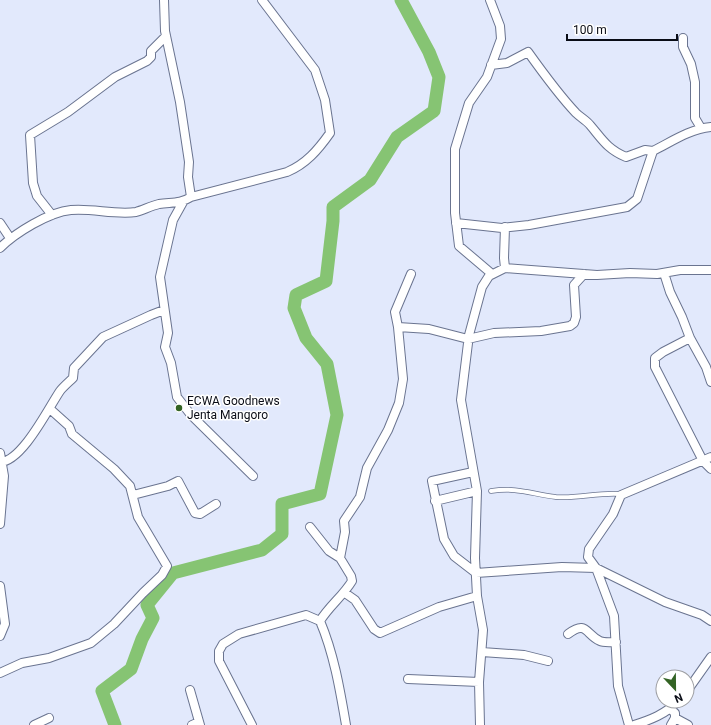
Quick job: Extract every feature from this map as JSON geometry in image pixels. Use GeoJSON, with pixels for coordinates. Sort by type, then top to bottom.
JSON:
{"type":"FeatureCollection","features":[{"type":"Feature","properties":{"kind":"street"},"geometry":{"type":"LineString","coordinates":[[164,0],[163,19],[189,162],[188,177],[191,197]]}},
{"type":"Feature","properties":{"kind":"street"},"geometry":{"type":"LineString","coordinates":[[0,248],[10,238],[59,212],[72,210],[136,212],[160,204],[183,202],[191,197],[287,172],[301,166],[318,150],[330,133],[325,100],[315,70],[262,0]]}},
{"type":"Feature","properties":{"kind":"street"},"geometry":{"type":"LineString","coordinates":[[490,0],[500,26],[501,39],[487,77],[469,103],[455,149],[456,223],[459,246],[492,274]]}},
{"type":"Feature","properties":{"kind":"street"},"geometry":{"type":"LineString","coordinates":[[52,215],[37,196],[33,184],[30,135],[68,112],[115,77],[147,61],[158,43],[166,36]]}},
{"type":"Feature","properties":{"kind":"street"},"geometry":{"type":"LineString","coordinates":[[683,38],[683,47],[691,64],[694,82],[695,118],[701,128]]}},
{"type":"Feature","properties":{"kind":"street"},"geometry":{"type":"LineString","coordinates":[[491,65],[508,62],[528,52],[559,94],[577,114],[589,124],[603,142],[615,153],[626,157],[645,150],[653,151],[701,128],[711,127]]}},
{"type":"Feature","properties":{"kind":"street"},"geometry":{"type":"LineString","coordinates":[[456,223],[505,227],[627,207],[637,199],[653,151]]}},
{"type":"Feature","properties":{"kind":"street"},"geometry":{"type":"LineString","coordinates":[[183,202],[173,220],[160,276],[168,333],[165,347],[171,363],[177,397],[191,415],[253,476]]}},
{"type":"Feature","properties":{"kind":"street"},"geometry":{"type":"LineString","coordinates":[[0,223],[10,238]]}},
{"type":"Feature","properties":{"kind":"street"},"geometry":{"type":"LineString","coordinates":[[505,227],[504,258],[506,268]]}},
{"type":"Feature","properties":{"kind":"street"},"geometry":{"type":"LineString","coordinates":[[480,725],[479,682],[482,652],[482,630],[477,596],[476,573],[477,491],[461,400],[468,339],[482,287],[492,274],[506,268],[584,274],[664,273],[680,270],[711,270]]}},
{"type":"Feature","properties":{"kind":"street"},"geometry":{"type":"LineString","coordinates":[[664,273],[670,292],[690,338],[706,367],[711,382]]}},
{"type":"Feature","properties":{"kind":"street"},"geometry":{"type":"LineString","coordinates":[[340,558],[345,532],[344,521],[360,497],[367,468],[388,430],[399,403],[403,379],[396,312],[411,274]]}},
{"type":"Feature","properties":{"kind":"street"},"geometry":{"type":"LineString","coordinates":[[398,327],[429,329],[450,336],[468,339],[494,333],[541,331],[570,326],[574,323],[576,317],[574,285],[584,274]]}},
{"type":"Feature","properties":{"kind":"street"},"geometry":{"type":"LineString","coordinates":[[1,462],[14,456],[22,447],[50,409],[61,390],[73,378],[74,368],[103,337],[164,310]]}},
{"type":"Feature","properties":{"kind":"street"},"geometry":{"type":"LineString","coordinates":[[690,338],[655,358],[655,367],[703,461],[711,469]]}},
{"type":"Feature","properties":{"kind":"street"},"geometry":{"type":"LineString","coordinates":[[0,673],[22,663],[49,658],[91,643],[114,624],[143,593],[162,576],[167,566],[138,517],[130,486],[114,469],[72,434],[69,426],[50,409]]}},
{"type":"Feature","properties":{"kind":"street"},"geometry":{"type":"LineString","coordinates":[[0,453],[4,476],[0,524]]}},
{"type":"Feature","properties":{"kind":"street"},"geometry":{"type":"LineString","coordinates":[[629,725],[618,686],[614,616],[596,568],[588,557],[589,549],[613,514],[621,494],[711,457]]}},
{"type":"Feature","properties":{"kind":"street"},"geometry":{"type":"LineString","coordinates":[[473,472],[432,481],[444,539],[454,556],[476,573],[562,567],[596,568],[665,602],[711,621]]}},
{"type":"Feature","properties":{"kind":"street"},"geometry":{"type":"LineString","coordinates":[[133,495],[168,486],[178,481],[195,513],[200,514],[216,504]]}},
{"type":"Feature","properties":{"kind":"street"},"geometry":{"type":"LineString","coordinates":[[435,501],[477,491]]}},
{"type":"Feature","properties":{"kind":"street"},"geometry":{"type":"LineString","coordinates":[[310,527],[329,551],[340,558],[351,576],[352,581],[345,593],[325,613],[320,621]]}},
{"type":"Feature","properties":{"kind":"street"},"geometry":{"type":"LineString","coordinates":[[0,586],[5,624],[0,636]]}},
{"type":"Feature","properties":{"kind":"street"},"geometry":{"type":"LineString","coordinates":[[345,593],[355,600],[374,629],[380,633],[439,607],[477,596]]}},
{"type":"Feature","properties":{"kind":"street"},"geometry":{"type":"LineString","coordinates":[[252,725],[219,661],[219,651],[223,644],[239,634],[306,615],[320,621],[326,636],[346,725]]}},
{"type":"Feature","properties":{"kind":"street"},"geometry":{"type":"LineString","coordinates":[[568,634],[577,627],[583,627],[601,642],[616,642]]}},
{"type":"Feature","properties":{"kind":"street"},"geometry":{"type":"LineString","coordinates":[[482,652],[524,655],[548,661]]}},
{"type":"Feature","properties":{"kind":"street"},"geometry":{"type":"LineString","coordinates":[[695,680],[711,657]]}},
{"type":"Feature","properties":{"kind":"street"},"geometry":{"type":"LineString","coordinates":[[408,679],[479,682]]}},
{"type":"Feature","properties":{"kind":"street"},"geometry":{"type":"LineString","coordinates":[[190,690],[197,724]]}},
{"type":"Feature","properties":{"kind":"street"},"geometry":{"type":"LineString","coordinates":[[634,725],[649,720],[670,709],[675,713],[673,721],[688,725]]}},
{"type":"Feature","properties":{"kind":"street"},"geometry":{"type":"LineString","coordinates":[[34,725],[49,718]]}},
{"type":"Feature","properties":{"kind":"lane"},"geometry":{"type":"LineString","coordinates":[[491,491],[507,489],[557,497],[609,493],[621,494]]}},
{"type":"Feature","properties":{"kind":"waterway"},"geometry":{"type":"LineString","coordinates":[[115,725],[102,691],[131,669],[142,639],[153,618],[147,605],[173,573],[262,550],[282,534],[282,504],[320,494],[337,415],[327,364],[306,338],[294,308],[296,295],[326,281],[333,221],[333,207],[370,180],[397,137],[434,111],[439,77],[429,52],[401,0]]}},
{"type":"Feature","properties":{"kind":"place","name":"ECWA Goodnews Jenta Mangoro"},"geometry":{"type":"Point","coordinates":[179,408]}}]}
